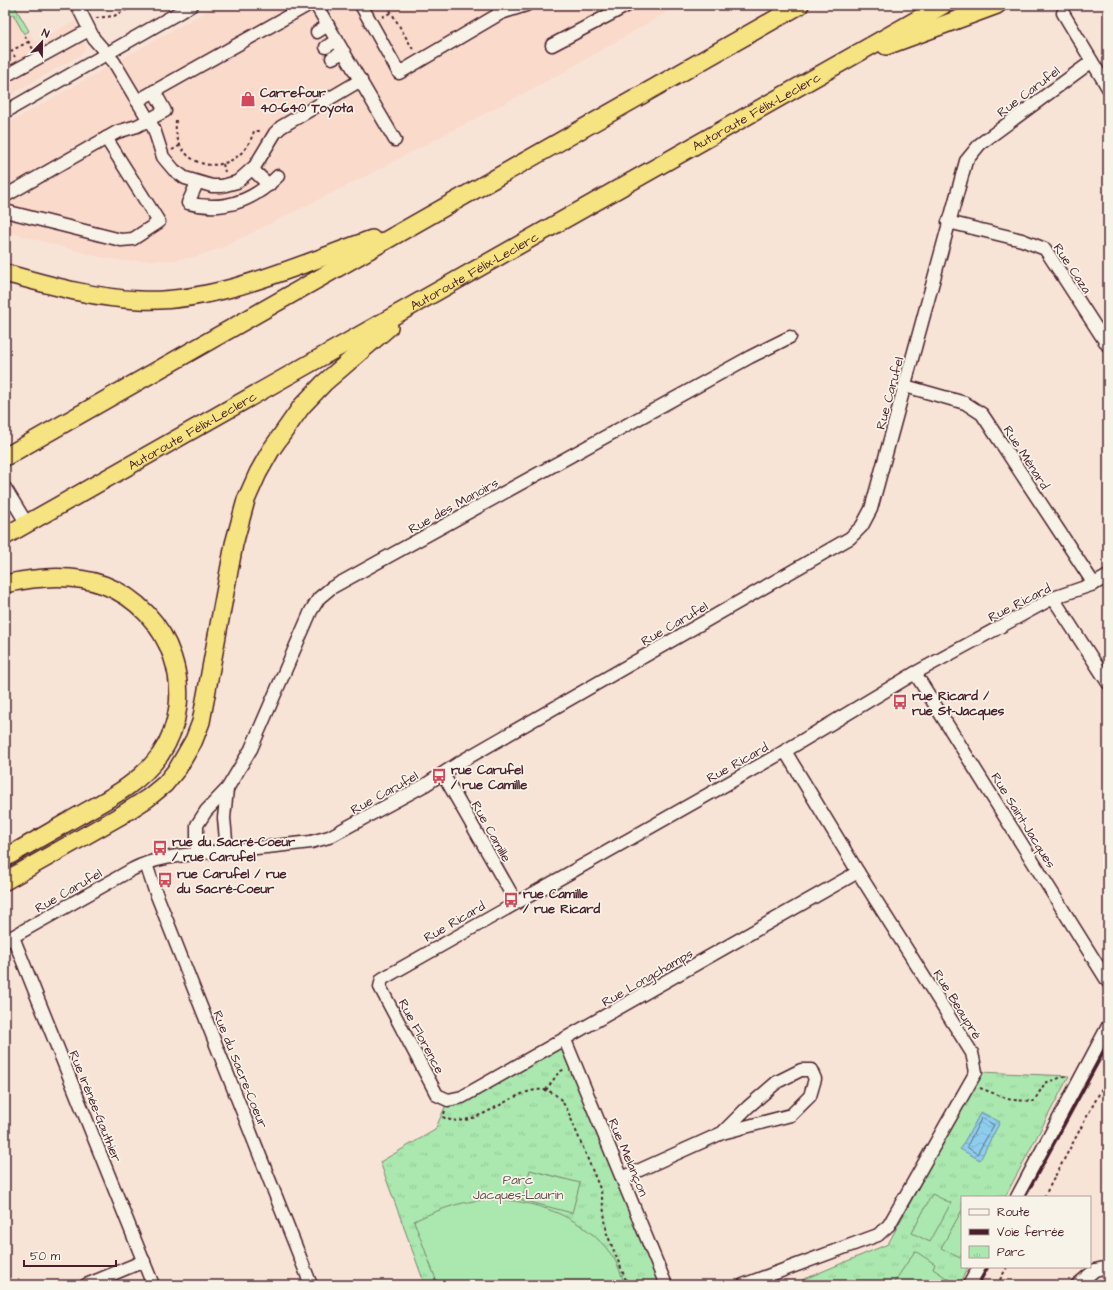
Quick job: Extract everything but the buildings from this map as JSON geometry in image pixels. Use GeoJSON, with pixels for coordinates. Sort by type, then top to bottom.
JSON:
{"type":"FeatureCollection","features":[{"type":"Feature","properties":{"kind":"highway"},"geometry":{"type":"LineString","coordinates":[[771,22],[794,5]]}},
{"type":"Feature","properties":{"kind":"highway"},"geometry":{"type":"LineString","coordinates":[[5,457],[800,5]]}},
{"type":"Feature","properties":{"kind":"highway","name":"Autoroute Félix-Leclerc"},"geometry":{"type":"LineString","coordinates":[[5,536],[943,5]]}},
{"type":"Feature","properties":{"kind":"highway"},"geometry":{"type":"LineString","coordinates":[[837,64],[997,5]]}},
{"type":"Feature","properties":{"kind":"highway"},"geometry":{"type":"LineString","coordinates":[[5,273],[73,291],[104,297],[140,300],[181,299],[242,285],[414,224]]}},
{"type":"Feature","properties":{"kind":"highway"},"geometry":{"type":"LineString","coordinates":[[5,881],[136,806],[165,784],[178,768],[194,740],[201,722],[235,538],[246,500],[258,473],[286,427],[311,396],[416,303]]}},
{"type":"Feature","properties":{"kind":"highway"},"geometry":{"type":"LineString","coordinates":[[5,584],[41,579],[72,579],[104,585],[125,596],[146,613],[164,635],[170,647],[177,670],[179,695],[175,720],[171,732],[160,754],[145,772],[110,798],[5,858]]}},
{"type":"Feature","properties":{"kind":"street"},"geometry":{"type":"LineString","coordinates":[[77,5],[91,24],[94,39],[114,62],[154,129],[160,150],[167,163],[180,175],[197,183],[212,186],[229,184],[243,178],[261,158],[276,133],[296,111],[360,80]]}},
{"type":"Feature","properties":{"kind":"street"},"geometry":{"type":"LineString","coordinates":[[7,107],[106,54],[192,5]]}},
{"type":"Feature","properties":{"kind":"street"},"geometry":{"type":"LineString","coordinates":[[361,5],[399,73],[499,9],[517,9],[526,5]]}},
{"type":"Feature","properties":{"kind":"street"},"geometry":{"type":"LineString","coordinates":[[552,45],[628,5]]}},
{"type":"Feature","properties":{"kind":"street"},"geometry":{"type":"LineString","coordinates":[[137,101],[317,6],[395,140]]}},
{"type":"Feature","properties":{"kind":"street"},"geometry":{"type":"LineString","coordinates":[[1063,12],[1091,62],[1108,88]]}},
{"type":"Feature","properties":{"kind":"street"},"geometry":{"type":"LineString","coordinates":[[5,76],[91,24]]}},
{"type":"Feature","properties":{"kind":"street"},"geometry":{"type":"LineString","coordinates":[[317,32],[328,25]]}},
{"type":"Feature","properties":{"kind":"street"},"geometry":{"type":"LineString","coordinates":[[326,47],[337,40]]}},
{"type":"Feature","properties":{"kind":"street"},"geometry":{"type":"LineString","coordinates":[[332,58],[344,52]]}},
{"type":"Feature","properties":{"kind":"street","name":"Rue Carufel"},"geometry":{"type":"LineString","coordinates":[[9,939],[120,876],[146,864],[162,859],[197,854],[321,840],[443,774],[476,753],[850,538],[862,526],[871,509],[948,222],[966,161],[980,144],[1091,62]]}},
{"type":"Feature","properties":{"kind":"street"},"geometry":{"type":"LineString","coordinates":[[5,196],[106,138],[122,130],[136,126],[165,110],[154,91]]}},
{"type":"Feature","properties":{"kind":"street"},"geometry":{"type":"LineString","coordinates":[[5,211],[120,240],[133,239],[159,222],[106,138]]}},
{"type":"Feature","properties":{"kind":"street"},"geometry":{"type":"LineString","coordinates":[[252,169],[269,185]]}},
{"type":"Feature","properties":{"kind":"street"},"geometry":{"type":"LineString","coordinates":[[197,183],[188,203],[213,207],[242,202],[254,196],[278,176]]}},
{"type":"Feature","properties":{"kind":"street","name":"Rue Caza"},"geometry":{"type":"LineString","coordinates":[[948,222],[1022,240],[1045,248],[1108,346]]}},
{"type":"Feature","properties":{"kind":"street","name":"Rue des Manoirs"},"geometry":{"type":"LineString","coordinates":[[197,854],[197,825],[206,811],[227,790],[251,749],[311,611],[320,598],[331,588],[750,357],[790,337]]}},
{"type":"Feature","properties":{"kind":"street","name":"Rue Ménard"},"geometry":{"type":"LineString","coordinates":[[905,386],[965,403],[982,414],[1094,584]]}},
{"type":"Feature","properties":{"kind":"street"},"geometry":{"type":"LineString","coordinates":[[5,488],[27,524]]}},
{"type":"Feature","properties":{"kind":"street","name":"Rue Ricard"},"geometry":{"type":"LineString","coordinates":[[382,979],[785,751],[916,673],[1053,598],[1094,584],[1108,576]]}},
{"type":"Feature","properties":{"kind":"street"},"geometry":{"type":"LineString","coordinates":[[1053,598],[1108,683]]}},
{"type":"Feature","properties":{"kind":"street","name":"Rue Saint-Jacques"},"geometry":{"type":"LineString","coordinates":[[916,673],[1108,982]]}},
{"type":"Feature","properties":{"kind":"street","name":"Rue Beaupré"},"geometry":{"type":"LineString","coordinates":[[743,1285],[878,1234],[889,1225],[976,1072],[972,1053],[858,872],[785,751]]}},
{"type":"Feature","properties":{"kind":"street","name":"Rue Camille"},"geometry":{"type":"LineString","coordinates":[[443,774],[516,902]]}},
{"type":"Feature","properties":{"kind":"street","name":"Rue des Manoirs"},"geometry":{"type":"LineString","coordinates":[[227,790],[224,818],[227,851]]}},
{"type":"Feature","properties":{"kind":"street","name":"Rue du Sacre-Coeur"},"geometry":{"type":"LineString","coordinates":[[146,864],[154,888],[311,1285]]}},
{"type":"Feature","properties":{"kind":"street","name":"Rue Longchamps"},"geometry":{"type":"LineString","coordinates":[[448,1100],[462,1097],[565,1040],[858,872]]}},
{"type":"Feature","properties":{"kind":"street","name":"Rue Irénée-Gauthier"},"geometry":{"type":"LineString","coordinates":[[9,939],[153,1285]]}},
{"type":"Feature","properties":{"kind":"street","name":"Rue Florence"},"geometry":{"type":"LineString","coordinates":[[382,979],[380,987],[437,1095],[448,1100]]}},
{"type":"Feature","properties":{"kind":"street"},"geometry":{"type":"LineString","coordinates":[[1018,1196],[1105,1024]]}},
{"type":"Feature","properties":{"kind":"street","name":"Rue Melançon"},"geometry":{"type":"LineString","coordinates":[[565,1040],[666,1285]]}},
{"type":"Feature","properties":{"kind":"street"},"geometry":{"type":"LineString","coordinates":[[622,1178],[722,1133],[791,1115],[810,1096],[815,1079],[811,1070],[801,1070],[777,1082],[748,1107],[722,1133]]}},
{"type":"Feature","properties":{"kind":"street"},"geometry":{"type":"LineString","coordinates":[[86,1285],[144,1261]]}},
{"type":"Feature","properties":{"kind":"street"},"geometry":{"type":"LineString","coordinates":[[1077,1285],[1095,1270],[1108,1267]]}},
{"type":"Feature","properties":{"kind":"street"},"geometry":{"type":"LineString","coordinates":[[970,1285],[978,1268]]}},
{"type":"Feature","properties":{"kind":"path"},"geometry":{"type":"LineString","coordinates":[[91,24],[114,16],[136,5]]}},
{"type":"Feature","properties":{"kind":"path"},"geometry":{"type":"LineString","coordinates":[[388,5],[417,55]]}},
{"type":"Feature","properties":{"kind":"path"},"geometry":{"type":"LineString","coordinates":[[26,36],[33,50]]}},
{"type":"Feature","properties":{"kind":"path"},"geometry":{"type":"LineString","coordinates":[[5,54],[28,42]]}},
{"type":"Feature","properties":{"kind":"path"},"geometry":{"type":"LineString","coordinates":[[11,50],[16,59]]}},
{"type":"Feature","properties":{"kind":"path"},"geometry":{"type":"LineString","coordinates":[[176,120],[175,134],[180,145],[187,154],[200,163],[221,164],[233,160],[244,153],[254,131],[267,132]]}},
{"type":"Feature","properties":{"kind":"path"},"geometry":{"type":"LineString","coordinates":[[1105,1024],[1108,1006]]}},
{"type":"Feature","properties":{"kind":"path"},"geometry":{"type":"LineString","coordinates":[[546,1090],[559,1072],[575,1064]]}},
{"type":"Feature","properties":{"kind":"path"},"geometry":{"type":"LineString","coordinates":[[970,1084],[1011,1100],[1034,1101],[1045,1083],[1072,1074]]}},
{"type":"Feature","properties":{"kind":"path"},"geometry":{"type":"LineString","coordinates":[[1045,1196],[1108,1077]]}},
{"type":"Feature","properties":{"kind":"path"},"geometry":{"type":"LineString","coordinates":[[448,1100],[443,1117],[450,1121],[458,1122],[472,1119],[524,1094],[538,1090],[546,1090],[559,1097],[570,1116],[601,1191],[607,1234],[628,1285]]}},
{"type":"Feature","properties":{"kind":"path"},"geometry":{"type":"LineString","coordinates":[[998,1285],[1006,1268]]}},
{"type":"Feature","properties":{"kind":"shaded area"},"geometry":{"type":"Polygon","coordinates":[[[5,5],[14,5],[35,42],[75,21],[85,44],[85,49],[82,54],[5,98],[5,5]]]}},
{"type":"Feature","properties":{"kind":"shaded area"},"geometry":{"type":"Polygon","coordinates":[[[217,5],[679,5],[562,73],[360,179],[221,248],[195,257],[174,260],[124,261],[95,256],[5,231],[5,125],[217,5]]]}},
{"type":"Feature","properties":{"kind":"green space"},"geometry":{"type":"Polygon","coordinates":[[[5,5],[14,5],[29,31],[24,34],[13,14],[5,18],[5,5]]]}},
{"type":"Feature","properties":{"kind":"green space","name":"Parc Jacques-Laurin"},"geometry":{"type":"Polygon","coordinates":[[[565,1040],[666,1285],[425,1285],[380,1162],[435,1130],[448,1100],[565,1040]]]}},
{"type":"Feature","properties":{"kind":"green space"},"geometry":{"type":"Polygon","coordinates":[[[980,1072],[1069,1076],[1006,1196],[961,1196],[961,1268],[968,1268],[959,1285],[805,1285],[802,1280],[888,1244],[980,1072]]]}},
{"type":"Feature","properties":{"kind":"green space"},"geometry":{"type":"Polygon","coordinates":[[[530,1170],[580,1183],[572,1213],[522,1200],[530,1170]]]}},
{"type":"Feature","properties":{"kind":"green space"},"geometry":{"type":"Polygon","coordinates":[[[932,1194],[951,1203],[930,1242],[912,1233],[932,1194]]]}},
{"type":"Feature","properties":{"kind":"green space"},"geometry":{"type":"Polygon","coordinates":[[[498,1199],[530,1204],[561,1214],[575,1222],[600,1241],[611,1254],[625,1285],[438,1285],[414,1221],[454,1205],[498,1199]]]}},
{"type":"Feature","properties":{"kind":"green space"},"geometry":{"type":"Polygon","coordinates":[[[961,1212],[960,1258],[941,1248],[961,1212]]]}},
{"type":"Feature","properties":{"kind":"green space"},"geometry":{"type":"Polygon","coordinates":[[[915,1251],[935,1264],[933,1269],[954,1283],[953,1285],[893,1284],[915,1251]]]}},
{"type":"Feature","properties":{"kind":"water"},"geometry":{"type":"Polygon","coordinates":[[[981,1112],[1000,1122],[980,1160],[960,1149],[981,1112]]]}},
{"type":"Feature","properties":{"kind":"railway"},"geometry":{"type":"LineString","coordinates":[[1026,1196],[1108,1044]]}},
{"type":"Feature","properties":{"kind":"railway"},"geometry":{"type":"LineString","coordinates":[[978,1285],[987,1268]]}},
{"type":"Feature","properties":{"kind":"place","name":"Carrefour 40-640 Toyota"},"geometry":{"type":"Point","coordinates":[248,99]}},
{"type":"Feature","properties":{"kind":"place","name":"rue Ricard / rue St-Jacques"},"geometry":{"type":"Point","coordinates":[900,702]}},
{"type":"Feature","properties":{"kind":"place","name":"rue Carufel / rue Camille"},"geometry":{"type":"Point","coordinates":[439,776]}},
{"type":"Feature","properties":{"kind":"place","name":"rue du Sacré-Coeur / rue Carufel"},"geometry":{"type":"Point","coordinates":[160,848]}},
{"type":"Feature","properties":{"kind":"place","name":"rue Carufel / rue du Sacré-Coeur"},"geometry":{"type":"Point","coordinates":[165,880]}},
{"type":"Feature","properties":{"kind":"place","name":"rue Camille / rue Ricard"},"geometry":{"type":"Point","coordinates":[511,900]}}]}
